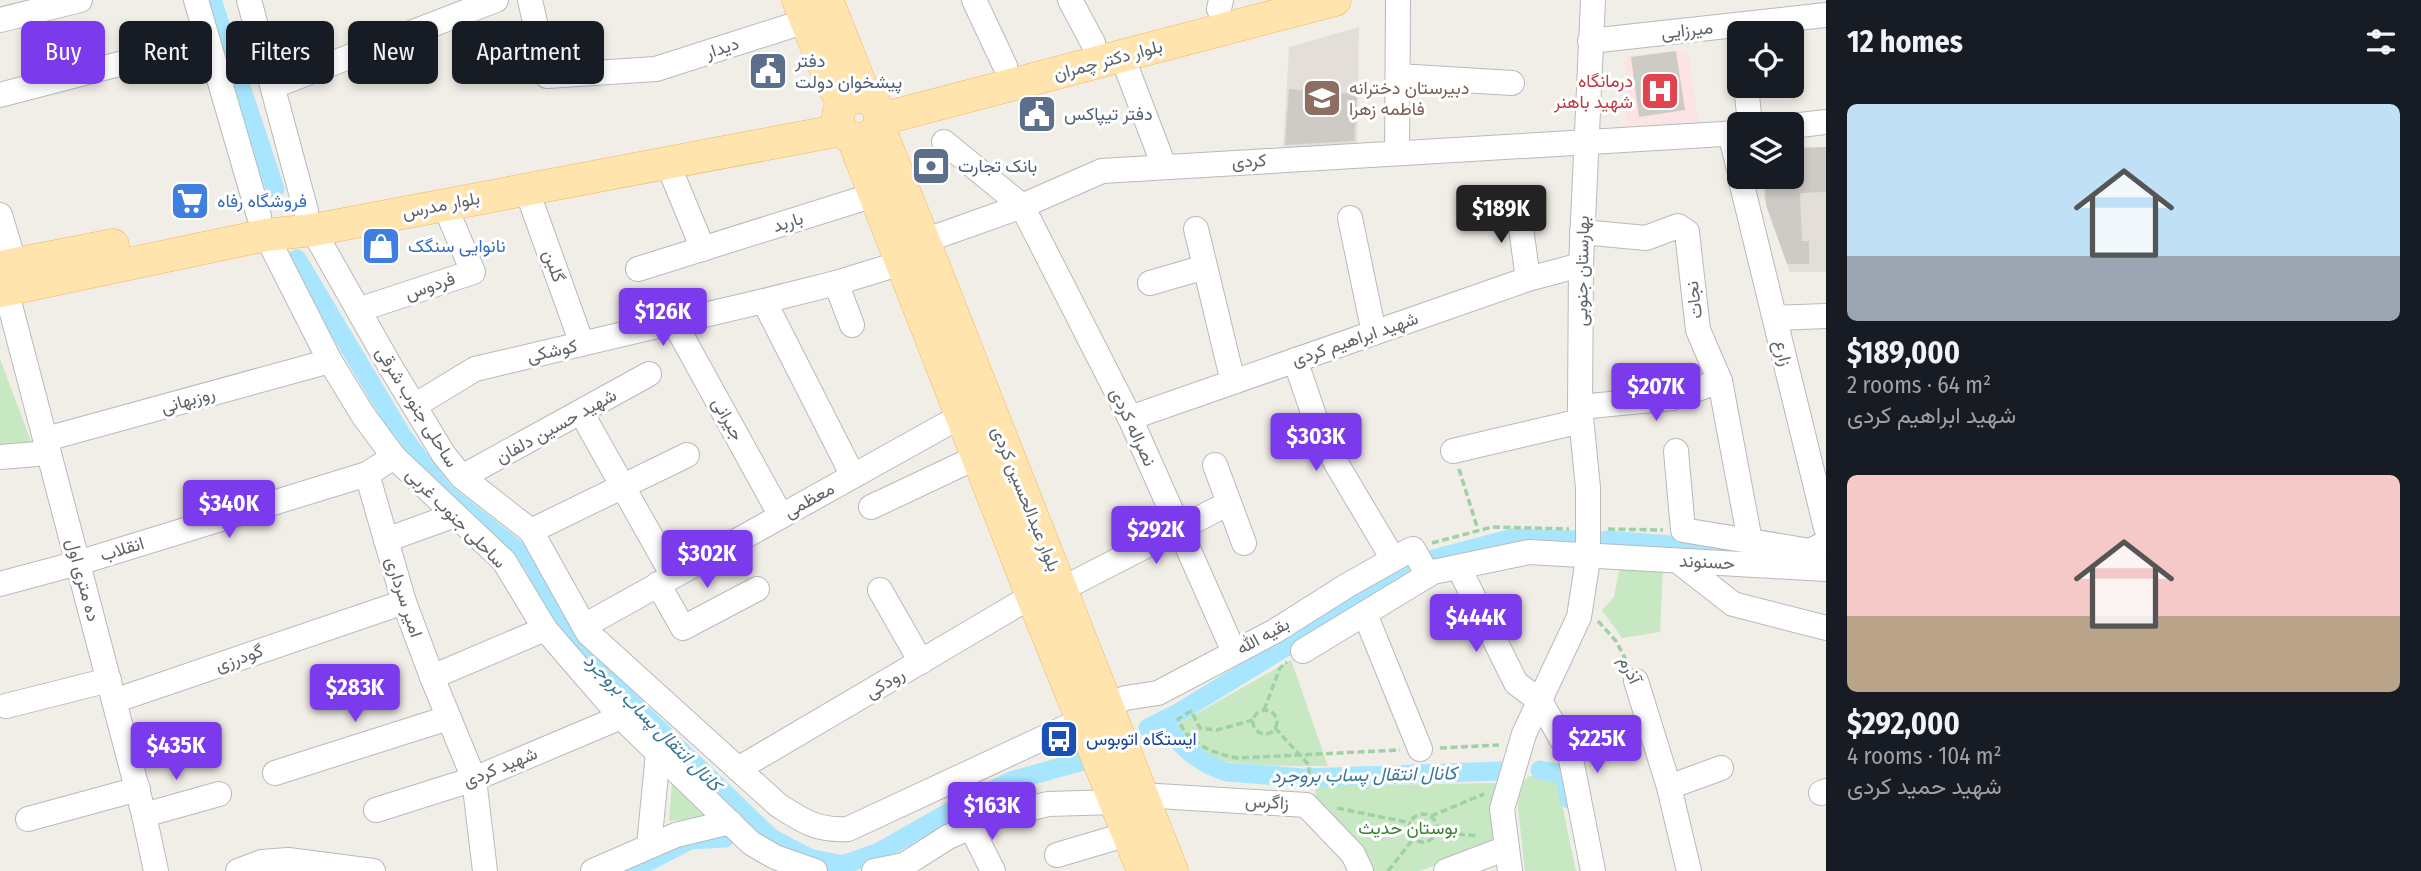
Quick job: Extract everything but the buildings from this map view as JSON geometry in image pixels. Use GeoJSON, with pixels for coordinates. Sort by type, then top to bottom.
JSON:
{"type":"FeatureCollection","features":[{"type":"Feature","properties":{"kind":"main road","name":"بلوار دکتر چمران"},"geometry":{"type":"LineString","coordinates":[[860,116],[1005,66],[1220,5],[1254,0]]}},
{"type":"Feature","properties":{"kind":"main road","name":"بلوار دکتر چمران"},"geometry":{"type":"LineString","coordinates":[[860,116],[1122,56],[1335,0]]}},
{"type":"Feature","properties":{"kind":"main road","name":"بلوار عبدالحسین کردی"},"geometry":{"type":"LineString","coordinates":[[816,8],[888,190],[901,262],[1031,596],[1094,713],[1128,799],[1172,871]]}},
{"type":"Feature","properties":{"kind":"main road","name":"بلوار مدرس"},"geometry":{"type":"LineString","coordinates":[[5,278],[262,226],[443,204],[667,162],[860,116]]}},
{"type":"Feature","properties":{"kind":"main road","name":"بلوار مدرس"},"geometry":{"type":"LineString","coordinates":[[310,220],[860,116]]}},
{"type":"Feature","properties":{"kind":"main road","name":"بلوار عبدالحسین کردی"},"geometry":{"type":"LineString","coordinates":[[888,190],[924,241],[1062,589],[1094,713]]}},
{"type":"Feature","properties":{"kind":"main road","name":"بلوار عبدالحسین کردی"},"geometry":{"type":"LineString","coordinates":[[1128,799],[1128,834],[1143,871]]}},
{"type":"Feature","properties":{"kind":"street"},"geometry":{"type":"LineString","coordinates":[[0,20],[80,0]]}},
{"type":"Feature","properties":{"kind":"street","name":"ساحلی جنوب غربی"},"geometry":{"type":"LineString","coordinates":[[196,0],[202,21]]}},
{"type":"Feature","properties":{"kind":"street","name":"ساحلی جنوب شرقی"},"geometry":{"type":"LineString","coordinates":[[248,0],[310,220],[358,310],[444,455],[462,477],[531,531],[588,633],[778,805],[820,828],[848,829],[1094,713]]}},
{"type":"Feature","properties":{"kind":"street"},"geometry":{"type":"LineString","coordinates":[[274,86],[496,0]]}},
{"type":"Feature","properties":{"kind":"street","name":"دیدار"},"geometry":{"type":"LineString","coordinates":[[530,0],[547,76],[656,69],[816,8]]}},
{"type":"Feature","properties":{"kind":"street"},"geometry":{"type":"LineString","coordinates":[[974,0],[1005,66]]}},
{"type":"Feature","properties":{"kind":"street"},"geometry":{"type":"LineString","coordinates":[[1070,0],[1093,43]]}},
{"type":"Feature","properties":{"kind":"street"},"geometry":{"type":"LineString","coordinates":[[1397,152],[1398,0]]}},
{"type":"Feature","properties":{"kind":"street","name":"بهارستان جنوبی"},"geometry":{"type":"LineString","coordinates":[[1507,852],[1502,809],[1524,734],[1579,617],[1588,555],[1587,488],[1580,414],[1581,265],[1593,0]]}},
{"type":"Feature","properties":{"kind":"street","name":"میرزایی"},"geometry":{"type":"LineString","coordinates":[[1590,41],[1739,19],[1826,15]]}},
{"type":"Feature","properties":{"kind":"street","name":"ساحلی جنوب غربی"},"geometry":{"type":"LineString","coordinates":[[212,55],[262,226],[330,360],[363,415],[394,457],[504,562],[545,629],[621,717],[751,843],[775,857],[815,871]]}},
{"type":"Feature","properties":{"kind":"street"},"geometry":{"type":"LineString","coordinates":[[1122,56],[1164,166]]}},
{"type":"Feature","properties":{"kind":"street"},"geometry":{"type":"LineString","coordinates":[[0,95],[119,64]]}},
{"type":"Feature","properties":{"kind":"street"},"geometry":{"type":"LineString","coordinates":[[1398,76],[1512,83]]}},
{"type":"Feature","properties":{"kind":"street"},"geometry":{"type":"LineString","coordinates":[[1804,125],[1826,122]]}},
{"type":"Feature","properties":{"kind":"street"},"geometry":{"type":"LineString","coordinates":[[1586,141],[1727,131]]}},
{"type":"Feature","properties":{"kind":"street","name":"کردی"},"geometry":{"type":"LineString","coordinates":[[924,241],[1022,206],[1102,171],[1586,141]]}},
{"type":"Feature","properties":{"kind":"street"},"geometry":{"type":"LineString","coordinates":[[944,142],[1022,206]]}},
{"type":"Feature","properties":{"kind":"street"},"geometry":{"type":"LineString","coordinates":[[667,162],[703,249]]}},
{"type":"Feature","properties":{"kind":"street","name":"گلبن"},"geometry":{"type":"LineString","coordinates":[[526,188],[582,344]]}},
{"type":"Feature","properties":{"kind":"street","name":"زارع"},"geometry":{"type":"LineString","coordinates":[[1743,189],[1826,528]]}},
{"type":"Feature","properties":{"kind":"street","name":"باربد"},"geometry":{"type":"LineString","coordinates":[[638,269],[888,190]]}},
{"type":"Feature","properties":{"kind":"street","name":"فردوس"},"geometry":{"type":"LineString","coordinates":[[358,310],[472,272],[443,204]]}},
{"type":"Feature","properties":{"kind":"street","name":"نصراله کردی"},"geometry":{"type":"LineString","coordinates":[[1022,206],[1130,418],[1234,652]]}},
{"type":"Feature","properties":{"kind":"street"},"geometry":{"type":"LineString","coordinates":[[1518,206],[1528,279]]}},
{"type":"Feature","properties":{"kind":"street","name":"ده متری اول"},"geometry":{"type":"LineString","coordinates":[[0,215],[5,278],[138,789],[156,871]]}},
{"type":"Feature","properties":{"kind":"street"},"geometry":{"type":"LineString","coordinates":[[1350,218],[1374,333]]}},
{"type":"Feature","properties":{"kind":"street","name":"نجات"},"geometry":{"type":"LineString","coordinates":[[1582,232],[1646,238],[1678,226],[1687,232],[1698,330],[1720,381],[1750,541]]}},
{"type":"Feature","properties":{"kind":"street"},"geometry":{"type":"LineString","coordinates":[[1196,229],[1233,382]]}},
{"type":"Feature","properties":{"kind":"street","name":"کوشکی"},"geometry":{"type":"LineString","coordinates":[[414,406],[475,369],[836,283],[901,262]]}},
{"type":"Feature","properties":{"kind":"street","name":"شهید ابراهیم کردی"},"geometry":{"type":"LineString","coordinates":[[1130,418],[1528,279],[1581,265]]}},
{"type":"Feature","properties":{"kind":"street"},"geometry":{"type":"LineString","coordinates":[[1150,283],[1205,267]]}},
{"type":"Feature","properties":{"kind":"street"},"geometry":{"type":"LineString","coordinates":[[836,283],[852,325]]}},
{"type":"Feature","properties":{"kind":"street"},"geometry":{"type":"LineString","coordinates":[[764,301],[853,476]]}},
{"type":"Feature","properties":{"kind":"street"},"geometry":{"type":"LineString","coordinates":[[1775,318],[1826,316]]}},
{"type":"Feature","properties":{"kind":"street","name":"جیرانی"},"geometry":{"type":"LineString","coordinates":[[674,322],[781,516]]}},
{"type":"Feature","properties":{"kind":"street","name":"روزبهانی"},"geometry":{"type":"LineString","coordinates":[[0,457],[48,446],[330,360]]}},
{"type":"Feature","properties":{"kind":"street"},"geometry":{"type":"LineString","coordinates":[[1295,360],[1322,434],[1336,463],[1404,554],[1428,575]]}},
{"type":"Feature","properties":{"kind":"street","name":"شهید حسین دلفان"},"geometry":{"type":"LineString","coordinates":[[462,477],[649,374]]}},
{"type":"Feature","properties":{"kind":"street"},"geometry":{"type":"LineString","coordinates":[[1453,451],[1580,414],[1672,398],[1720,381]]}},
{"type":"Feature","properties":{"kind":"street"},"geometry":{"type":"LineString","coordinates":[[581,412],[623,486],[666,580],[683,628],[757,589]]}},
{"type":"Feature","properties":{"kind":"street","name":"معظمی"},"geometry":{"type":"LineString","coordinates":[[584,626],[961,416]]}},
{"type":"Feature","properties":{"kind":"street","name":"حسنوند"},"geometry":{"type":"LineString","coordinates":[[1676,451],[1683,530],[1810,551],[1826,543]]}},
{"type":"Feature","properties":{"kind":"street"},"geometry":{"type":"LineString","coordinates":[[531,531],[687,455]]}},
{"type":"Feature","properties":{"kind":"street"},"geometry":{"type":"LineString","coordinates":[[367,474],[394,457]]}},
{"type":"Feature","properties":{"kind":"street"},"geometry":{"type":"LineString","coordinates":[[871,507],[977,457]]}},
{"type":"Feature","properties":{"kind":"street"},"geometry":{"type":"LineString","coordinates":[[1215,465],[1244,543]]}},
{"type":"Feature","properties":{"kind":"street","name":"انقلاب"},"geometry":{"type":"LineString","coordinates":[[0,584],[78,563],[367,474]]}},
{"type":"Feature","properties":{"kind":"street","name":"امیر سرداری"},"geometry":{"type":"LineString","coordinates":[[367,474],[404,602],[474,779],[485,871]]}},
{"type":"Feature","properties":{"kind":"street"},"geometry":{"type":"LineString","coordinates":[[1062,589],[1229,503]]}},
{"type":"Feature","properties":{"kind":"street"},"geometry":{"type":"LineString","coordinates":[[386,540],[455,515]]}},
{"type":"Feature","properties":{"kind":"street","name":"حسنوند"},"geometry":{"type":"LineString","coordinates":[[1303,651],[1433,572],[1529,552],[1826,569]]}},
{"type":"Feature","properties":{"kind":"street","name":"بقیه الله"},"geometry":{"type":"LineString","coordinates":[[1094,713],[1125,698],[1158,693],[1275,631],[1404,554]]}},
{"type":"Feature","properties":{"kind":"street"},"geometry":{"type":"LineString","coordinates":[[1678,561],[1733,604],[1826,628]]}},
{"type":"Feature","properties":{"kind":"street"},"geometry":{"type":"LineString","coordinates":[[1459,568],[1516,683],[1541,701],[1570,754],[1593,871]]}},
{"type":"Feature","properties":{"kind":"street"},"geometry":{"type":"LineString","coordinates":[[880,590],[921,662]]}},
{"type":"Feature","properties":{"kind":"street","name":"رودکی"},"geometry":{"type":"LineString","coordinates":[[738,769],[1031,596]]}},
{"type":"Feature","properties":{"kind":"street","name":"گودرزی"},"geometry":{"type":"LineString","coordinates":[[6,706],[112,690],[404,602]]}},
{"type":"Feature","properties":{"kind":"street"},"geometry":{"type":"LineString","coordinates":[[1365,614],[1420,749]]}},
{"type":"Feature","properties":{"kind":"street"},"geometry":{"type":"LineString","coordinates":[[432,677],[545,629]]}},
{"type":"Feature","properties":{"kind":"street","name":"آذرم"},"geometry":{"type":"LineString","coordinates":[[1636,681],[1670,787],[1689,871]]}},
{"type":"Feature","properties":{"kind":"street","name":"شهید کردی"},"geometry":{"type":"LineString","coordinates":[[376,810],[474,779],[621,717]]}},
{"type":"Feature","properties":{"kind":"street"},"geometry":{"type":"LineString","coordinates":[[275,773],[448,718]]}},
{"type":"Feature","properties":{"kind":"street"},"geometry":{"type":"LineString","coordinates":[[649,846],[658,752]]}},
{"type":"Feature","properties":{"kind":"street"},"geometry":{"type":"LineString","coordinates":[[1670,787],[1721,768]]}},
{"type":"Feature","properties":{"kind":"street"},"geometry":{"type":"LineString","coordinates":[[28,820],[138,789]]}},
{"type":"Feature","properties":{"kind":"street"},"geometry":{"type":"LineString","coordinates":[[144,815],[219,794]]}},
{"type":"Feature","properties":{"kind":"street"},"geometry":{"type":"LineString","coordinates":[[874,871],[904,865],[948,837],[992,818],[1048,804],[1128,799]]}},
{"type":"Feature","properties":{"kind":"street","name":"زاگرس"},"geometry":{"type":"LineString","coordinates":[[1128,799],[1306,805],[1353,854],[1361,871]]}},
{"type":"Feature","properties":{"kind":"street"},"geometry":{"type":"LineString","coordinates":[[593,871],[676,835],[730,822]]}},
{"type":"Feature","properties":{"kind":"street"},"geometry":{"type":"LineString","coordinates":[[971,827],[993,871]]}},
{"type":"Feature","properties":{"kind":"street"},"geometry":{"type":"LineString","coordinates":[[1057,855],[1128,834]]}},
{"type":"Feature","properties":{"kind":"street"},"geometry":{"type":"LineString","coordinates":[[1446,871],[1507,852]]}},
{"type":"Feature","properties":{"kind":"street"},"geometry":{"type":"LineString","coordinates":[[238,871],[262,862],[288,860],[373,871]]}},
{"type":"Feature","properties":{"kind":"path"},"geometry":{"type":"LineString","coordinates":[[1453,451],[1478,530]]}},
{"type":"Feature","properties":{"kind":"path","name":"آذرم"},"geometry":{"type":"LineString","coordinates":[[1581,603],[1616,641],[1636,681]]}},
{"type":"Feature","properties":{"kind":"path"},"geometry":{"type":"LineString","coordinates":[[1264,710],[1280,667],[1303,651]]}},
{"type":"Feature","properties":{"kind":"path"},"geometry":{"type":"LineString","coordinates":[[1264,710],[1271,712],[1276,718],[1275,728],[1268,734],[1260,733],[1253,720],[1256,714],[1264,710]]}},
{"type":"Feature","properties":{"kind":"path"},"geometry":{"type":"LineString","coordinates":[[1253,720],[1217,730],[1200,727],[1191,711],[1178,719],[1183,732],[1204,748],[1218,754],[1238,758],[1338,753]]}},
{"type":"Feature","properties":{"kind":"path"},"geometry":{"type":"LineString","coordinates":[[1275,728],[1309,765],[1309,791]]}},
{"type":"Feature","properties":{"kind":"path"},"geometry":{"type":"LineString","coordinates":[[1431,817],[1510,783]]}},
{"type":"Feature","properties":{"kind":"path"},"geometry":{"type":"LineString","coordinates":[[1333,807],[1410,822],[1420,814],[1436,821],[1437,832],[1429,841],[1420,841],[1410,832],[1410,822]]}},
{"type":"Feature","properties":{"kind":"path"},"geometry":{"type":"LineString","coordinates":[[1437,832],[1507,852]]}},
{"type":"Feature","properties":{"kind":"path"},"geometry":{"type":"LineString","coordinates":[[1388,871],[1414,838]]}},
{"type":"Feature","properties":{"kind":"shaded area","name":"دبیرستان دخترانه فاطمه زهرا"},"geometry":{"type":"Polygon","coordinates":[[[1359,27],[1357,149],[1283,151],[1289,47],[1359,27]]]}},
{"type":"Feature","properties":{"kind":"shaded area","name":"درمانگاه شهید باهنر"},"geometry":{"type":"Polygon","coordinates":[[[1688,50],[1699,127],[1625,131],[1626,56],[1688,50]]]}},
{"type":"Feature","properties":{"kind":"shaded area"},"geometry":{"type":"Polygon","coordinates":[[[1826,147],[1826,272],[1790,272],[1764,198],[1764,189],[1804,189],[1804,166],[1826,147]]]}},
{"type":"Feature","properties":{"kind":"green space"},"geometry":{"type":"Polygon","coordinates":[[[0,359],[32,444],[0,446],[0,359]]]}},
{"type":"Feature","properties":{"kind":"green space"},"geometry":{"type":"Polygon","coordinates":[[[1620,566],[1663,567],[1660,632],[1622,638],[1602,610],[1614,597],[1620,566]]]}},
{"type":"Feature","properties":{"kind":"green space"},"geometry":{"type":"Polygon","coordinates":[[[1291,660],[1328,766],[1259,765],[1222,761],[1195,751],[1173,727],[1291,660]]]}},
{"type":"Feature","properties":{"kind":"green space"},"geometry":{"type":"Polygon","coordinates":[[[1530,776],[1557,780],[1576,871],[1525,871],[1518,808],[1520,784],[1530,776]]]}},
{"type":"Feature","properties":{"kind":"green space"},"geometry":{"type":"Polygon","coordinates":[[[672,783],[712,818],[669,821],[672,783]]]}},
{"type":"Feature","properties":{"kind":"green space","name":"بوستان حدیث"},"geometry":{"type":"Polygon","coordinates":[[[1495,783],[1496,843],[1419,871],[1374,871],[1317,809],[1315,786],[1495,783]]]}},
{"type":"Feature","properties":{"kind":"waterway","name":"کانال انتقال پساب بروجرد"},"geometry":{"type":"LineString","coordinates":[[212,0],[275,189]]}},
{"type":"Feature","properties":{"kind":"waterway","name":"کانال انتقال پساب بروجرد"},"geometry":{"type":"LineString","coordinates":[[297,259],[403,437],[444,492],[531,561],[584,657],[771,838],[809,858],[843,865],[879,852],[1011,781],[1083,761]]}},
{"type":"Feature","properties":{"kind":"waterway","name":"کانال انتقال پساب بروجرد"},"geometry":{"type":"LineString","coordinates":[[1430,560],[1513,538],[1575,540]]}},
{"type":"Feature","properties":{"kind":"waterway","name":"کانال انتقال پساب بروجرد"},"geometry":{"type":"LineString","coordinates":[[1607,540],[1746,551]]}},
{"type":"Feature","properties":{"kind":"waterway","name":"کانال انتقال پساب بروجرد"},"geometry":{"type":"LineString","coordinates":[[1148,728],[1178,713],[1411,570]]}},
{"type":"Feature","properties":{"kind":"waterway","name":"کانال انتقال پساب بروجرد"},"geometry":{"type":"LineString","coordinates":[[1162,721],[1190,752],[1207,764],[1227,772],[1303,778],[1502,771]]}},
{"type":"Feature","properties":{"kind":"waterway"},"geometry":{"type":"LineString","coordinates":[[1540,770],[1561,774],[1567,783],[1569,799]]}},
{"type":"Feature","properties":{"kind":"waterway"},"geometry":{"type":"LineString","coordinates":[[630,871],[690,840],[725,838]]}},
{"type":"Feature","properties":{"kind":"place","name":"دفتر پیشخوان دولت"},"geometry":{"type":"Point","coordinates":[768,71]}},
{"type":"Feature","properties":{"kind":"place","name":"درمانگاه شهید باهنر"},"geometry":{"type":"Point","coordinates":[1660,91]}},
{"type":"Feature","properties":{"kind":"place","name":"دبیرستان دخترانه فاطمه زهرا"},"geometry":{"type":"Point","coordinates":[1322,98]}},
{"type":"Feature","properties":{"kind":"place","name":"دفتر تیپاکس"},"geometry":{"type":"Point","coordinates":[1037,114]}},
{"type":"Feature","properties":{"kind":"place","name":"بانک تجارت"},"geometry":{"type":"Point","coordinates":[931,166]}},
{"type":"Feature","properties":{"kind":"place","name":"فروشگاه رفاه"},"geometry":{"type":"Point","coordinates":[190,201]}},
{"type":"Feature","properties":{"kind":"place","name":"نانوایی سنگک"},"geometry":{"type":"Point","coordinates":[381,246]}},
{"type":"Feature","properties":{"kind":"place","name":"ایستگاه اتوبوس"},"geometry":{"type":"Point","coordinates":[1059,739]}}]}
